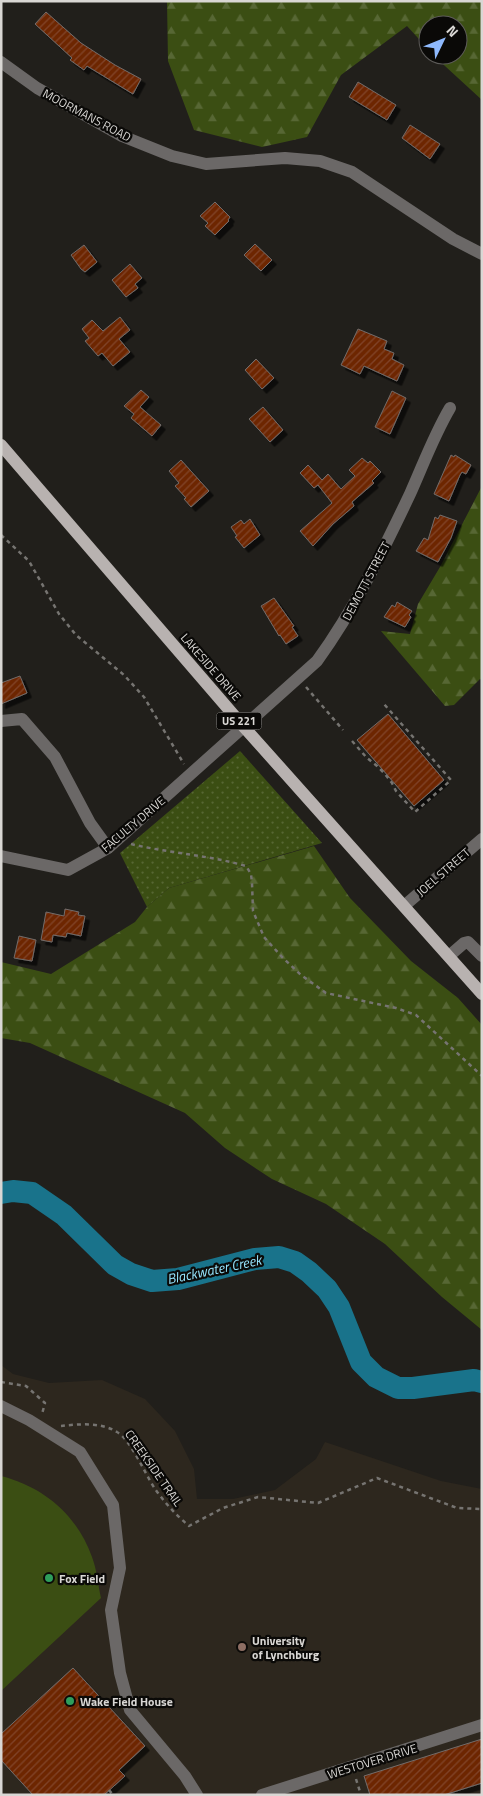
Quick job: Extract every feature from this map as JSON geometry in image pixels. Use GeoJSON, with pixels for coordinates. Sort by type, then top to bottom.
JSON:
{"type":"FeatureCollection","features":[{"type":"Feature","properties":{"kind":"main road","name":"LAKESIDE DRIVE"},"geometry":{"type":"LineString","coordinates":[[1,445],[244,727],[481,993]]}},
{"type":"Feature","properties":{"kind":"street","name":"MOORMANS ROAD"},"geometry":{"type":"LineString","coordinates":[[1,62],[37,88],[122,136],[172,156],[206,164],[285,158],[320,161],[352,172],[453,239],[482,254]]}},
{"type":"Feature","properties":{"kind":"street","name":"DEMOTT STREET"},"geometry":{"type":"LineString","coordinates":[[244,727],[317,661],[338,632],[394,528],[450,408]]}},
{"type":"Feature","properties":{"kind":"street"},"geometry":{"type":"LineString","coordinates":[[1,721],[22,718],[55,757],[90,822],[108,848]]}},
{"type":"Feature","properties":{"kind":"street","name":"FACULTY DRIVE"},"geometry":{"type":"LineString","coordinates":[[1,856],[68,870],[108,848],[244,727]]}},
{"type":"Feature","properties":{"kind":"street","name":"JOEL STREET"},"geometry":{"type":"LineString","coordinates":[[404,906],[482,839]]}},
{"type":"Feature","properties":{"kind":"street"},"geometry":{"type":"LineString","coordinates":[[449,956],[464,943],[468,942],[482,956]]}},
{"type":"Feature","properties":{"kind":"street"},"geometry":{"type":"LineString","coordinates":[[1,1406],[29,1420],[80,1452],[113,1505],[120,1568],[111,1610],[120,1673],[130,1710],[185,1776],[197,1795]]}},
{"type":"Feature","properties":{"kind":"street","name":"WESTOVER DRIVE"},"geometry":{"type":"LineString","coordinates":[[262,1795],[482,1725]]}},
{"type":"Feature","properties":{"kind":"path"},"geometry":{"type":"LineString","coordinates":[[1,536],[29,561],[59,614],[76,635],[124,675],[144,697],[185,767]]}},
{"type":"Feature","properties":{"kind":"path"},"geometry":{"type":"LineString","coordinates":[[303,684],[343,730]]}},
{"type":"Feature","properties":{"kind":"path"},"geometry":{"type":"LineString","coordinates":[[352,741],[366,758],[386,774],[396,791],[414,812],[451,780],[384,704]]}},
{"type":"Feature","properties":{"kind":"path"},"geometry":{"type":"LineString","coordinates":[[127,844],[246,866],[251,874],[253,911],[264,937],[302,975],[326,993],[396,1008],[416,1015],[482,1076]]}},
{"type":"Feature","properties":{"kind":"path"},"geometry":{"type":"LineString","coordinates":[[1,1382],[26,1386],[45,1403],[41,1416],[47,1420]]}},
{"type":"Feature","properties":{"kind":"path","name":"CREEKSIDE TRAIL"},"geometry":{"type":"LineString","coordinates":[[59,1426],[98,1425],[118,1432],[129,1444],[155,1489],[174,1513],[189,1526],[223,1508],[258,1497],[318,1503],[377,1478],[457,1508],[482,1509]]}},
{"type":"Feature","properties":{"kind":"path"},"geometry":{"type":"LineString","coordinates":[[109,1790],[113,1795]]}},
{"type":"Feature","properties":{"kind":"shaded area","name":"University of Lynchburg"},"geometry":{"type":"Polygon","coordinates":[[[1,1365],[13,1374],[49,1383],[102,1380],[145,1399],[175,1431],[194,1469],[197,1499],[233,1499],[275,1490],[316,1459],[325,1442],[441,1481],[482,1489],[482,1795],[1,1795],[1,1365]]]}},
{"type":"Feature","properties":{"kind":"green space"},"geometry":{"type":"Polygon","coordinates":[[[167,1],[482,1],[482,100],[444,65],[468,65],[468,15],[418,15],[418,38],[407,26],[341,75],[307,137],[262,147],[194,130],[168,61],[167,1]]]}},
{"type":"Feature","properties":{"kind":"green space"},"geometry":{"type":"Polygon","coordinates":[[[482,486],[482,680],[480,679],[454,705],[445,706],[381,631],[410,634],[418,604],[440,567],[482,486]]]}},
{"type":"Feature","properties":{"kind":"green space"},"geometry":{"type":"Polygon","coordinates":[[[240,751],[322,843],[169,888],[147,907],[120,853],[240,751]]]}},
{"type":"Feature","properties":{"kind":"green space"},"geometry":{"type":"Polygon","coordinates":[[[314,846],[350,898],[411,961],[458,998],[482,1025],[482,1330],[442,1297],[385,1244],[326,1204],[272,1179],[225,1148],[185,1113],[30,1043],[1,1038],[1,962],[51,974],[135,922],[147,907],[169,888],[314,846]]]}},
{"type":"Feature","properties":{"kind":"green space","name":"Fox Field"},"geometry":{"type":"Polygon","coordinates":[[[1,1476],[31,1487],[45,1495],[78,1528],[92,1557],[101,1598],[1,1691],[1,1476]]]}},
{"type":"Feature","properties":{"kind":"building"},"geometry":{"type":"Polygon","coordinates":[[[46,12],[81,43],[141,79],[133,94],[87,66],[84,70],[70,60],[72,58],[35,24],[46,12]]]}},
{"type":"Feature","properties":{"kind":"building"},"geometry":{"type":"Polygon","coordinates":[[[358,82],[396,105],[387,120],[349,97],[358,82]]]}},
{"type":"Feature","properties":{"kind":"building"},"geometry":{"type":"Polygon","coordinates":[[[410,125],[440,144],[430,159],[402,138],[410,125]]]}},
{"type":"Feature","properties":{"kind":"building"},"geometry":{"type":"Polygon","coordinates":[[[215,202],[230,217],[229,221],[215,235],[205,226],[208,223],[200,216],[215,202]]]}},
{"type":"Feature","properties":{"kind":"building"},"geometry":{"type":"Polygon","coordinates":[[[255,244],[272,260],[261,271],[244,255],[255,244]]]}},
{"type":"Feature","properties":{"kind":"building"},"geometry":{"type":"Polygon","coordinates":[[[84,245],[97,262],[85,272],[71,255],[84,245]]]}},
{"type":"Feature","properties":{"kind":"building"},"geometry":{"type":"Polygon","coordinates":[[[130,264],[142,278],[135,284],[138,288],[126,297],[112,280],[130,264]]]}},
{"type":"Feature","properties":{"kind":"building"},"geometry":{"type":"Polygon","coordinates":[[[120,317],[130,330],[119,339],[130,352],[113,366],[102,353],[98,356],[85,341],[89,338],[82,329],[92,320],[103,331],[120,317]]]}},
{"type":"Feature","properties":{"kind":"building"},"geometry":{"type":"Polygon","coordinates":[[[358,329],[387,341],[384,349],[394,353],[392,359],[404,365],[397,381],[364,366],[360,374],[341,365],[358,329]]]}},
{"type":"Feature","properties":{"kind":"building"},"geometry":{"type":"Polygon","coordinates":[[[256,359],[274,378],[262,389],[245,370],[256,359]]]}},
{"type":"Feature","properties":{"kind":"building"},"geometry":{"type":"Polygon","coordinates":[[[141,390],[149,397],[140,407],[161,425],[152,436],[131,418],[134,414],[124,406],[141,390]]]}},
{"type":"Feature","properties":{"kind":"building"},"geometry":{"type":"Polygon","coordinates":[[[392,391],[406,398],[390,434],[375,427],[392,391]]]}},
{"type":"Feature","properties":{"kind":"building"},"geometry":{"type":"Polygon","coordinates":[[[263,407],[283,430],[270,442],[249,419],[263,407]]]}},
{"type":"Feature","properties":{"kind":"building"},"geometry":{"type":"Polygon","coordinates":[[[451,455],[454,457],[455,455],[471,465],[466,474],[462,472],[460,475],[449,501],[434,494],[451,455]]]}},
{"type":"Feature","properties":{"kind":"building"},"geometry":{"type":"Polygon","coordinates":[[[362,458],[368,463],[370,461],[381,472],[372,481],[374,483],[352,502],[354,506],[333,524],[313,546],[300,531],[332,503],[318,485],[314,488],[300,473],[308,465],[322,480],[328,474],[341,489],[355,476],[349,470],[362,458]]]}},
{"type":"Feature","properties":{"kind":"building"},"geometry":{"type":"Polygon","coordinates":[[[181,460],[209,491],[191,507],[175,486],[179,483],[169,471],[181,460]]]}},
{"type":"Feature","properties":{"kind":"building"},"geometry":{"type":"Polygon","coordinates":[[[440,515],[457,521],[451,538],[438,562],[416,551],[424,538],[428,540],[435,517],[438,519],[440,515]]]}},
{"type":"Feature","properties":{"kind":"building"},"geometry":{"type":"Polygon","coordinates":[[[250,519],[260,535],[244,548],[235,537],[237,536],[231,527],[241,520],[244,524],[250,519]]]}},
{"type":"Feature","properties":{"kind":"building"},"geometry":{"type":"Polygon","coordinates":[[[274,598],[294,626],[292,627],[298,636],[286,644],[261,606],[274,598]]]}},
{"type":"Feature","properties":{"kind":"building"},"geometry":{"type":"Polygon","coordinates":[[[397,602],[412,611],[405,627],[384,617],[392,605],[395,607],[397,602]]]}},
{"type":"Feature","properties":{"kind":"building"},"geometry":{"type":"Polygon","coordinates":[[[20,676],[27,693],[1,704],[1,683],[20,676]]]}},
{"type":"Feature","properties":{"kind":"building"},"geometry":{"type":"Polygon","coordinates":[[[388,714],[444,780],[414,806],[357,740],[388,714]]]}},
{"type":"Feature","properties":{"kind":"building"},"geometry":{"type":"Polygon","coordinates":[[[65,909],[79,912],[78,915],[85,916],[81,936],[67,933],[66,937],[53,935],[52,942],[41,940],[46,912],[64,916],[65,909]]]}},
{"type":"Feature","properties":{"kind":"building"},"geometry":{"type":"Polygon","coordinates":[[[19,936],[36,940],[32,961],[14,958],[19,936]]]}},
{"type":"Feature","properties":{"kind":"building","name":"Wake Field House"},"geometry":{"type":"Polygon","coordinates":[[[73,1668],[145,1746],[119,1770],[125,1776],[104,1795],[33,1795],[1,1760],[1,1734],[73,1668]]]}},
{"type":"Feature","properties":{"kind":"building"},"geometry":{"type":"Polygon","coordinates":[[[482,1739],[482,1783],[444,1795],[370,1795],[364,1776],[482,1739]]]}},
{"type":"Feature","properties":{"kind":"waterway","name":"Blackwater Creek"},"geometry":{"type":"LineString","coordinates":[[1,1193],[13,1191],[32,1193],[64,1215],[115,1265],[131,1274],[152,1281],[178,1279],[255,1259],[279,1257],[295,1262],[327,1289],[339,1307],[361,1362],[376,1377],[398,1388],[413,1388],[474,1380],[482,1382]]}},
{"type":"Feature","properties":{"kind":"place","name":"Fox Field"},"geometry":{"type":"Point","coordinates":[49,1578]}},
{"type":"Feature","properties":{"kind":"place","name":"University of Lynchburg"},"geometry":{"type":"Point","coordinates":[242,1647]}},
{"type":"Feature","properties":{"kind":"place","name":"Wake Field House"},"geometry":{"type":"Point","coordinates":[70,1701]}}]}
